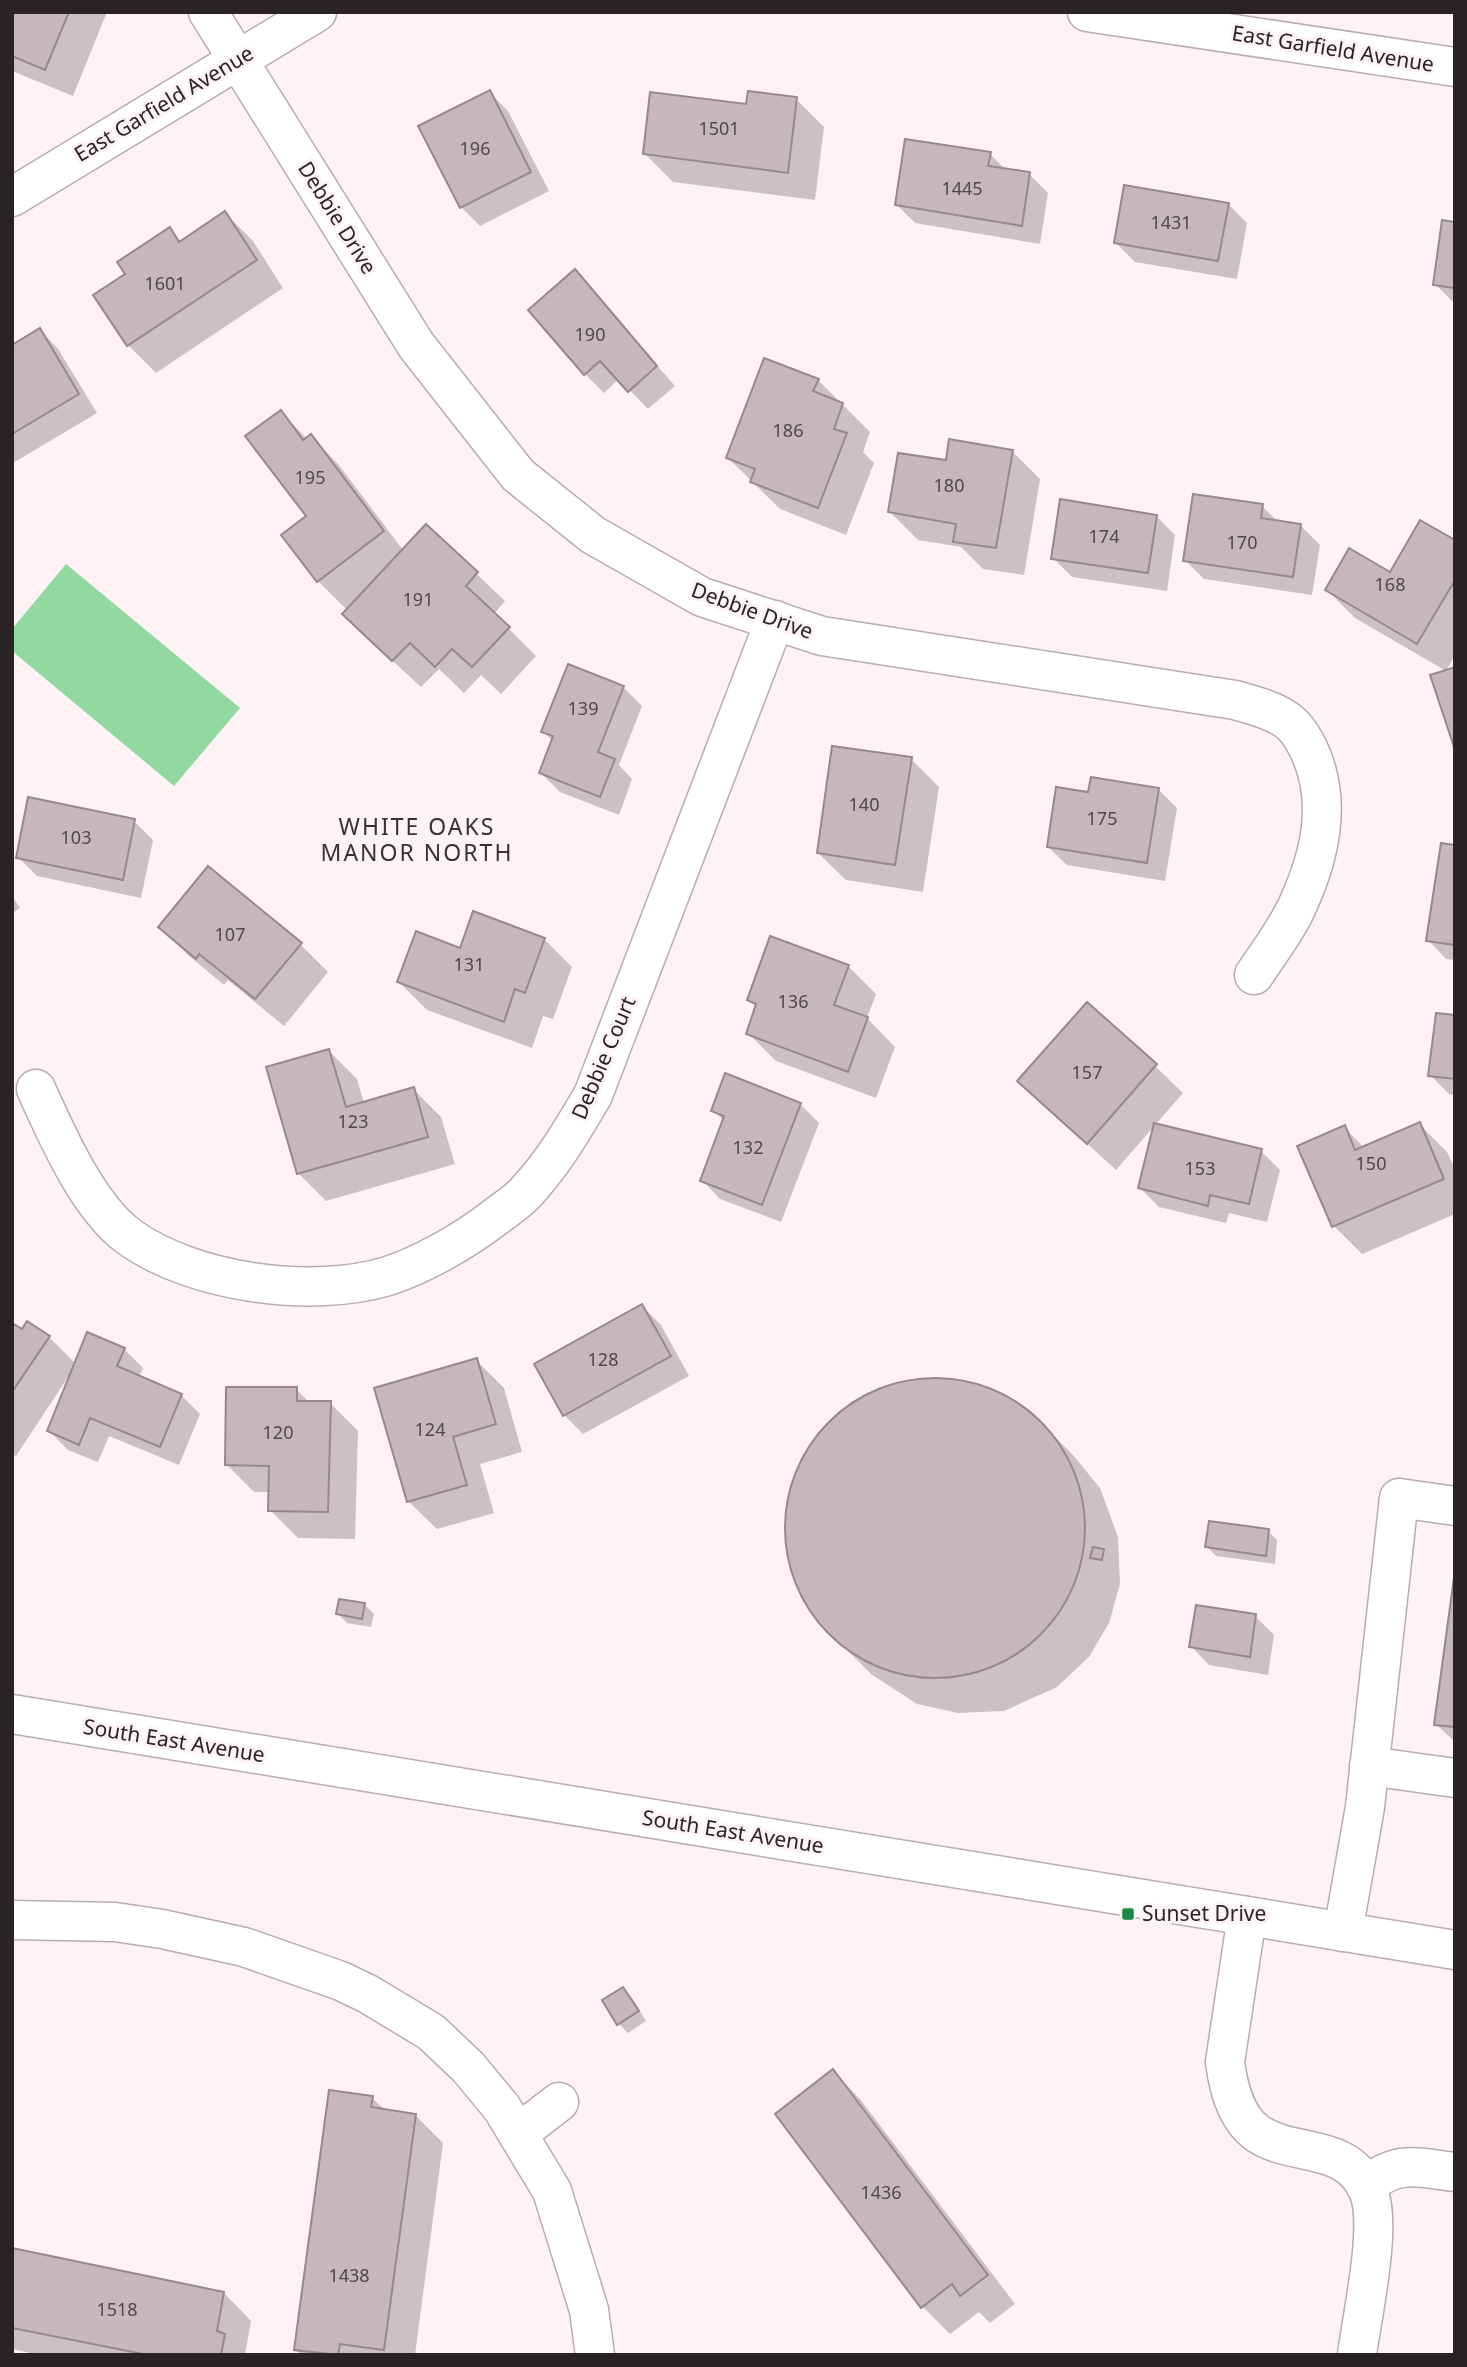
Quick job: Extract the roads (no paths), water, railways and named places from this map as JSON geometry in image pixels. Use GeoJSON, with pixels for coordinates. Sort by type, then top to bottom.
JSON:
{"type":"FeatureCollection","features":[{"type":"Feature","properties":{"kind":"street","name":"Debbie Drive"},"geometry":{"type":"LineString","coordinates":[[208,12],[416,345],[518,475],[593,535],[702,597],[822,636],[1236,700],[1261,707],[1287,720],[1304,740],[1316,765],[1324,814],[1317,855],[1298,905],[1254,975]]}},
{"type":"Feature","properties":{"kind":"street","name":"East Garfield Avenue"},"geometry":{"type":"LineString","coordinates":[[12,197],[317,12]]}},
{"type":"Feature","properties":{"kind":"street","name":"East Garfield Avenue"},"geometry":{"type":"LineString","coordinates":[[1087,12],[1455,67]]}},
{"type":"Feature","properties":{"kind":"street","name":"Debbie Court"},"geometry":{"type":"LineString","coordinates":[[36,1089],[66,1156],[104,1212],[126,1235],[156,1253],[207,1273],[272,1285],[330,1286],[387,1276],[444,1251],[475,1233],[526,1193],[562,1148],[593,1095],[775,621]]}},
{"type":"Feature","properties":{"kind":"street"},"geometry":{"type":"LineString","coordinates":[[1343,1932],[1365,1807],[1399,1498],[1455,1506]]}},
{"type":"Feature","properties":{"kind":"street","name":"South East Avenue"},"geometry":{"type":"LineString","coordinates":[[12,1714],[1455,1950]]}},
{"type":"Feature","properties":{"kind":"street"},"geometry":{"type":"LineString","coordinates":[[1369,1766],[1455,1778]]}},
{"type":"Feature","properties":{"kind":"street"},"geometry":{"type":"LineString","coordinates":[[1247,1916],[1225,2062],[1227,2081],[1234,2100],[1257,2133],[1277,2142],[1339,2159],[1356,2173],[1368,2191],[1374,2232],[1357,2355]]}},
{"type":"Feature","properties":{"kind":"street"},"geometry":{"type":"LineString","coordinates":[[12,1920],[115,1922],[244,1947],[341,1981],[368,1994],[430,2032],[468,2067],[502,2108],[552,2191],[589,2310],[595,2355]]}},
{"type":"Feature","properties":{"kind":"street"},"geometry":{"type":"LineString","coordinates":[[519,2133],[559,2102]]}},
{"type":"Feature","properties":{"kind":"street"},"geometry":{"type":"LineString","coordinates":[[1365,2185],[1397,2167],[1455,2172]]}},
{"type":"Feature","properties":{"kind":"place","name":"Sunset Drive"},"geometry":{"type":"Point","coordinates":[1128,1914]}},
{"type":"Feature","properties":{"kind":"district","name":"WHITE OAKS MANOR NORTH"},"geometry":{"type":"Point","coordinates":[417,840]}}]}
